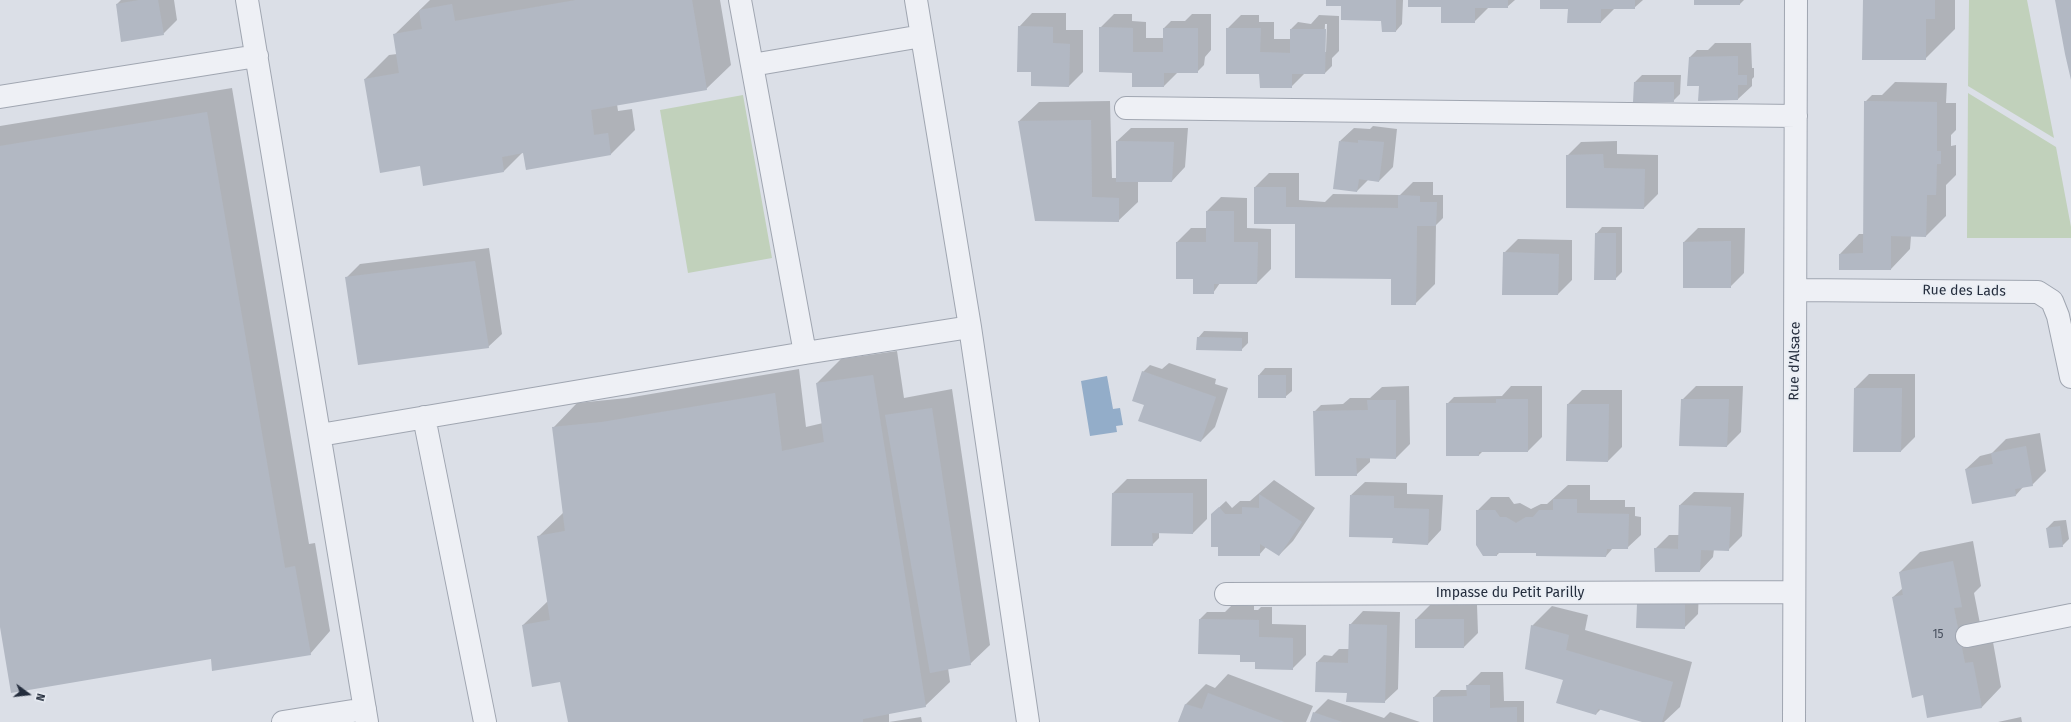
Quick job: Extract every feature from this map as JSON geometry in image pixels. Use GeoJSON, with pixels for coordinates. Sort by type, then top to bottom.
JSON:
{"type":"FeatureCollection","features":[{"type":"Feature","properties":{"kind":"street"},"geometry":{"type":"LineString","coordinates":[[247,0],[366,715],[283,722]]}},
{"type":"Feature","properties":{"kind":"street"},"geometry":{"type":"LineString","coordinates":[[740,0],[805,353]]}},
{"type":"Feature","properties":{"kind":"street"},"geometry":{"type":"LineString","coordinates":[[916,0],[970,327],[1028,722]]}},
{"type":"Feature","properties":{"kind":"street","name":"Rue d'Alsace"},"geometry":{"type":"LineString","coordinates":[[1794,722],[1793,592],[1796,290],[1796,0]]}},
{"type":"Feature","properties":{"kind":"street"},"geometry":{"type":"LineString","coordinates":[[752,65],[922,36]]}},
{"type":"Feature","properties":{"kind":"street"},"geometry":{"type":"LineString","coordinates":[[0,98],[256,56]]}},
{"type":"Feature","properties":{"kind":"street"},"geometry":{"type":"LineString","coordinates":[[1126,108],[1796,116]]}},
{"type":"Feature","properties":{"kind":"street","name":"Rue des Lads"},"geometry":{"type":"LineString","coordinates":[[1796,290],[2038,292],[2052,301],[2058,316],[2071,377]]}},
{"type":"Feature","properties":{"kind":"street"},"geometry":{"type":"LineString","coordinates":[[320,434],[970,327]]}},
{"type":"Feature","properties":{"kind":"street"},"geometry":{"type":"LineString","coordinates":[[424,417],[485,722]]}},
{"type":"Feature","properties":{"kind":"street","name":"Impasse du Petit Parilly"},"geometry":{"type":"LineString","coordinates":[[1226,594],[1793,592]]}},
{"type":"Feature","properties":{"kind":"street"},"geometry":{"type":"LineString","coordinates":[[1967,636],[2071,615]]}},
{"type":"Feature","properties":{"kind":"green space"},"geometry":{"type":"Polygon","coordinates":[[[1969,0],[2027,0],[2054,138],[1968,86],[1969,0]]]}},
{"type":"Feature","properties":{"kind":"green space"},"geometry":{"type":"Polygon","coordinates":[[[1968,93],[2056,147],[2071,227],[2071,238],[1967,238],[1968,93]]]}},
{"type":"Feature","properties":{"kind":"green space"},"geometry":{"type":"Polygon","coordinates":[[[743,95],[772,258],[688,273],[660,110],[743,95]]]}},
{"type":"Feature","properties":{"kind":"water"},"geometry":{"type":"Polygon","coordinates":[[[1107,376],[1113,409],[1120,408],[1123,425],[1116,426],[1117,432],[1090,436],[1081,381],[1107,376]]]}},
{"type":"Feature","properties":{"kind":"building"},"geometry":{"type":"Polygon","coordinates":[[[139,0],[158,0],[164,35],[121,42],[116,4],[139,0]]]}},
{"type":"Feature","properties":{"kind":"building"},"geometry":{"type":"Polygon","coordinates":[[[576,0],[692,0],[707,90],[591,110],[594,135],[608,133],[611,155],[526,170],[523,153],[502,157],[504,172],[423,186],[420,166],[380,173],[364,79],[399,73],[393,34],[422,29],[419,10],[452,4],[455,21],[576,0]]]}},
{"type":"Feature","properties":{"kind":"building"},"geometry":{"type":"Polygon","coordinates":[[[1326,0],[1396,0],[1396,32],[1382,32],[1381,21],[1341,20],[1341,6],[1326,6],[1326,0]]]}},
{"type":"Feature","properties":{"kind":"building"},"geometry":{"type":"Polygon","coordinates":[[[1408,0],[1508,0],[1508,8],[1475,8],[1475,23],[1441,23],[1441,7],[1408,7],[1408,0]]]}},
{"type":"Feature","properties":{"kind":"building"},"geometry":{"type":"Polygon","coordinates":[[[1540,0],[1635,0],[1635,9],[1601,9],[1601,23],[1567,23],[1568,9],[1540,9],[1540,0]]]}},
{"type":"Feature","properties":{"kind":"building"},"geometry":{"type":"Polygon","coordinates":[[[1694,0],[1740,0],[1740,5],[1694,5],[1694,0]]]}},
{"type":"Feature","properties":{"kind":"building"},"geometry":{"type":"Polygon","coordinates":[[[1863,0],[1935,0],[1935,19],[1926,19],[1926,60],[1862,60],[1863,0]]]}},
{"type":"Feature","properties":{"kind":"building"},"geometry":{"type":"Polygon","coordinates":[[[2055,0],[2071,0],[2071,80],[2065,54],[2055,0]]]}},
{"type":"Feature","properties":{"kind":"building"},"geometry":{"type":"Polygon","coordinates":[[[1018,26],[1053,27],[1053,43],[1070,44],[1069,87],[1031,86],[1031,72],[1017,72],[1018,26]]]}},
{"type":"Feature","properties":{"kind":"building"},"geometry":{"type":"Polygon","coordinates":[[[1099,27],[1133,28],[1133,52],[1163,52],[1163,28],[1198,28],[1198,73],[1164,73],[1164,87],[1132,87],[1132,73],[1099,72],[1099,27]]]}},
{"type":"Feature","properties":{"kind":"building"},"geometry":{"type":"Polygon","coordinates":[[[1226,28],[1261,28],[1260,52],[1290,53],[1290,29],[1326,29],[1325,74],[1292,74],[1292,88],[1260,88],[1259,74],[1226,74],[1226,28]]]}},
{"type":"Feature","properties":{"kind":"building"},"geometry":{"type":"Polygon","coordinates":[[[1738,56],[1738,75],[1747,75],[1747,85],[1738,85],[1738,100],[1698,101],[1699,86],[1687,86],[1689,57],[1738,56]]]}},
{"type":"Feature","properties":{"kind":"building"},"geometry":{"type":"Polygon","coordinates":[[[1634,82],[1674,82],[1674,102],[1633,102],[1634,82]]]}},
{"type":"Feature","properties":{"kind":"building"},"geometry":{"type":"Polygon","coordinates":[[[1864,101],[1937,102],[1937,151],[1941,151],[1941,164],[1937,164],[1936,195],[1927,195],[1926,237],[1891,236],[1891,270],[1839,270],[1839,254],[1863,253],[1864,101]]]}},
{"type":"Feature","properties":{"kind":"building"},"geometry":{"type":"Polygon","coordinates":[[[207,112],[285,568],[295,566],[311,655],[212,671],[211,659],[11,693],[0,627],[0,146],[207,112]]]}},
{"type":"Feature","properties":{"kind":"building"},"geometry":{"type":"Polygon","coordinates":[[[1091,120],[1092,197],[1119,198],[1119,222],[1035,221],[1018,121],[1091,120]]]}},
{"type":"Feature","properties":{"kind":"building"},"geometry":{"type":"Polygon","coordinates":[[[1358,140],[1384,142],[1379,182],[1359,179],[1357,192],[1333,189],[1339,141],[1358,143],[1358,140]]]}},
{"type":"Feature","properties":{"kind":"building"},"geometry":{"type":"Polygon","coordinates":[[[1116,141],[1174,142],[1172,182],[1116,182],[1116,141]]]}},
{"type":"Feature","properties":{"kind":"building"},"geometry":{"type":"Polygon","coordinates":[[[1603,154],[1604,168],[1645,169],[1644,209],[1566,208],[1566,155],[1603,154]]]}},
{"type":"Feature","properties":{"kind":"building"},"geometry":{"type":"Polygon","coordinates":[[[1254,187],[1286,187],[1286,207],[1398,208],[1398,195],[1420,196],[1420,202],[1437,202],[1436,226],[1417,226],[1416,305],[1391,305],[1391,279],[1295,278],[1295,224],[1254,224],[1254,187]]]}},
{"type":"Feature","properties":{"kind":"building"},"geometry":{"type":"Polygon","coordinates":[[[1206,211],[1234,211],[1234,242],[1258,242],[1257,284],[1214,284],[1214,294],[1193,294],[1193,279],[1176,279],[1176,242],[1206,242],[1206,211]]]}},
{"type":"Feature","properties":{"kind":"building"},"geometry":{"type":"Polygon","coordinates":[[[1595,233],[1616,233],[1616,280],[1594,280],[1595,233]]]}},
{"type":"Feature","properties":{"kind":"building"},"geometry":{"type":"Polygon","coordinates":[[[1731,241],[1731,288],[1683,288],[1683,242],[1731,241]]]}},
{"type":"Feature","properties":{"kind":"building"},"geometry":{"type":"Polygon","coordinates":[[[1503,252],[1559,254],[1558,295],[1502,295],[1503,252]]]}},
{"type":"Feature","properties":{"kind":"building"},"geometry":{"type":"Polygon","coordinates":[[[475,261],[489,348],[358,365],[345,277],[475,261]]]}},
{"type":"Feature","properties":{"kind":"building"},"geometry":{"type":"Polygon","coordinates":[[[1197,337],[1242,338],[1242,351],[1196,350],[1197,337]]]}},
{"type":"Feature","properties":{"kind":"building"},"geometry":{"type":"Polygon","coordinates":[[[1142,371],[1216,397],[1201,442],[1138,421],[1144,405],[1132,401],[1142,371]]]}},
{"type":"Feature","properties":{"kind":"building"},"geometry":{"type":"Polygon","coordinates":[[[873,375],[926,707],[863,719],[863,722],[568,722],[560,682],[532,687],[522,625],[550,620],[537,536],[565,531],[552,427],[602,422],[775,393],[782,451],[824,442],[816,383],[873,375]]]}},
{"type":"Feature","properties":{"kind":"building"},"geometry":{"type":"Polygon","coordinates":[[[1258,375],[1286,375],[1286,398],[1258,398],[1258,375]]]}},
{"type":"Feature","properties":{"kind":"building"},"geometry":{"type":"Polygon","coordinates":[[[1854,388],[1902,388],[1901,452],[1853,452],[1854,388]]]}},
{"type":"Feature","properties":{"kind":"building"},"geometry":{"type":"Polygon","coordinates":[[[1496,399],[1528,399],[1528,452],[1479,452],[1479,456],[1446,456],[1446,403],[1496,403],[1496,399]]]}},
{"type":"Feature","properties":{"kind":"building"},"geometry":{"type":"Polygon","coordinates":[[[1681,399],[1729,399],[1727,447],[1679,446],[1681,399]]]}},
{"type":"Feature","properties":{"kind":"building"},"geometry":{"type":"Polygon","coordinates":[[[1367,400],[1396,400],[1396,459],[1356,458],[1357,476],[1315,476],[1313,411],[1368,410],[1367,400]]]}},
{"type":"Feature","properties":{"kind":"building"},"geometry":{"type":"Polygon","coordinates":[[[1567,404],[1609,404],[1608,462],[1566,461],[1567,404]]]}},
{"type":"Feature","properties":{"kind":"building"},"geometry":{"type":"Polygon","coordinates":[[[932,408],[971,665],[930,673],[885,415],[932,408]]]}},
{"type":"Feature","properties":{"kind":"building"},"geometry":{"type":"Polygon","coordinates":[[[2026,446],[2033,486],[2015,489],[2016,496],[1972,504],[1965,469],[1993,464],[1991,453],[2026,446]]]}},
{"type":"Feature","properties":{"kind":"building"},"geometry":{"type":"Polygon","coordinates":[[[1112,493],[1193,493],[1193,534],[1152,533],[1153,546],[1111,546],[1112,493]]]}},
{"type":"Feature","properties":{"kind":"building"},"geometry":{"type":"Polygon","coordinates":[[[1259,494],[1302,522],[1279,556],[1260,544],[1260,556],[1218,556],[1218,547],[1211,547],[1211,514],[1219,507],[1225,514],[1242,514],[1242,507],[1259,508],[1259,494]]]}},
{"type":"Feature","properties":{"kind":"building"},"geometry":{"type":"Polygon","coordinates":[[[1350,495],[1394,496],[1394,508],[1429,509],[1428,545],[1392,543],[1393,538],[1349,537],[1350,495]]]}},
{"type":"Feature","properties":{"kind":"building"},"geometry":{"type":"Polygon","coordinates":[[[1553,499],[1577,499],[1577,513],[1629,514],[1628,549],[1607,549],[1606,557],[1536,556],[1536,553],[1497,553],[1497,556],[1483,556],[1476,545],[1476,510],[1495,510],[1500,517],[1506,517],[1516,523],[1526,517],[1533,517],[1539,510],[1553,510],[1553,499]]]}},
{"type":"Feature","properties":{"kind":"building"},"geometry":{"type":"Polygon","coordinates":[[[1679,505],[1731,507],[1729,551],[1701,550],[1700,572],[1655,572],[1654,548],[1678,549],[1679,505]]]}},
{"type":"Feature","properties":{"kind":"building"},"geometry":{"type":"Polygon","coordinates":[[[2060,526],[2063,547],[2049,548],[2046,528],[2060,526]]]}},
{"type":"Feature","properties":{"kind":"building"},"geometry":{"type":"Polygon","coordinates":[[[1953,561],[1962,607],[1954,608],[1965,663],[1973,662],[1982,708],[1927,718],[1923,695],[1912,698],[1892,597],[1903,595],[1899,572],[1953,561]]]}},
{"type":"Feature","properties":{"kind":"building"},"geometry":{"type":"Polygon","coordinates":[[[1637,604],[1685,604],[1685,629],[1636,628],[1637,604]]]}},
{"type":"Feature","properties":{"kind":"building"},"geometry":{"type":"Polygon","coordinates":[[[1199,619],[1259,620],[1259,637],[1293,638],[1293,670],[1255,669],[1255,662],[1240,662],[1240,655],[1198,654],[1199,619]]]}},
{"type":"Feature","properties":{"kind":"building"},"geometry":{"type":"Polygon","coordinates":[[[1415,619],[1464,619],[1464,648],[1415,648],[1415,619]]]}},
{"type":"Feature","properties":{"kind":"building"},"geometry":{"type":"Polygon","coordinates":[[[1349,624],[1387,625],[1385,703],[1346,702],[1347,693],[1315,692],[1316,662],[1348,663],[1349,624]]]}},
{"type":"Feature","properties":{"kind":"building"},"geometry":{"type":"Polygon","coordinates":[[[1531,625],[1569,635],[1566,650],[1673,682],[1662,722],[1642,722],[1598,709],[1596,715],[1556,703],[1563,680],[1525,669],[1531,625]]]}},
{"type":"Feature","properties":{"kind":"building"},"geometry":{"type":"Polygon","coordinates":[[[1466,685],[1490,685],[1490,708],[1517,707],[1517,722],[1433,722],[1433,697],[1467,696],[1466,685]]]}},
{"type":"Feature","properties":{"kind":"building"},"geometry":{"type":"Polygon","coordinates":[[[1208,693],[1284,722],[1178,722],[1185,704],[1202,709],[1208,693]]]}},
{"type":"Feature","properties":{"kind":"building"},"geometry":{"type":"Polygon","coordinates":[[[1313,712],[1342,722],[1310,722],[1313,712]]]}}]}
